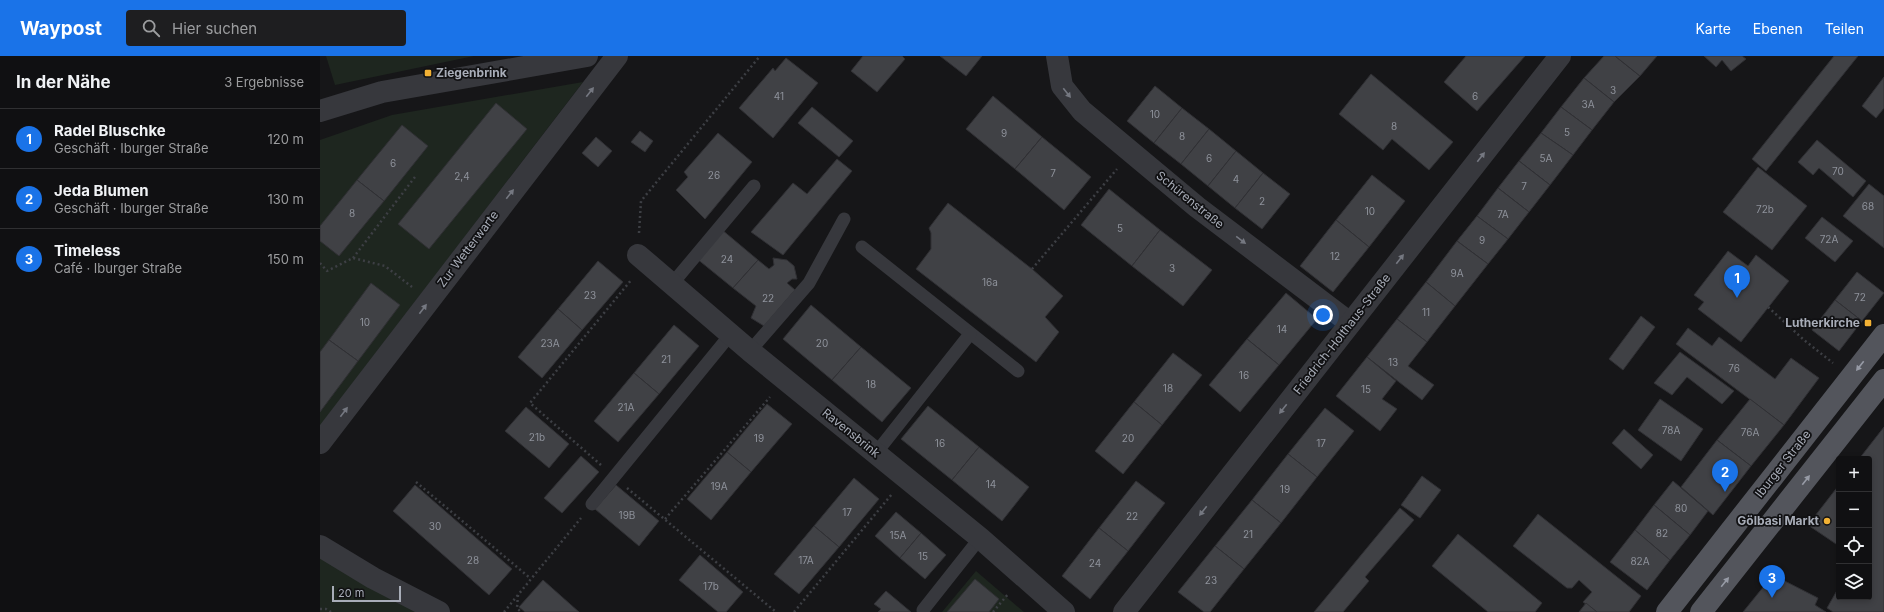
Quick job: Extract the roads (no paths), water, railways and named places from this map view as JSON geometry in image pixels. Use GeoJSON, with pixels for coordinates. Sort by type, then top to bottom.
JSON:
{"type":"FeatureCollection","features":[{"type":"Feature","properties":{"kind":"main road","name":"Iburger Straße"},"geometry":{"type":"LineString","coordinates":[[1667,612],[1884,335]]}},
{"type":"Feature","properties":{"kind":"main road"},"geometry":{"type":"LineString","coordinates":[[1701,612],[1884,380]]}},
{"type":"Feature","properties":{"kind":"street"},"geometry":{"type":"LineString","coordinates":[[320,112],[382,92],[538,60],[587,56]]}},
{"type":"Feature","properties":{"kind":"street","name":"Zur Wetterwarte"},"geometry":{"type":"LineString","coordinates":[[320,443],[617,56]]}},
{"type":"Feature","properties":{"kind":"street","name":"Schürenstraße"},"geometry":{"type":"LineString","coordinates":[[1056,56],[1062,86],[1082,111],[1197,207],[1350,323]]}},
{"type":"Feature","properties":{"kind":"street","name":"Friedrich-Holthaus-Straße"},"geometry":{"type":"LineString","coordinates":[[1124,612],[1560,56]]}},
{"type":"Feature","properties":{"kind":"street","name":"Ravensbrink"},"geometry":{"type":"LineString","coordinates":[[642,258],[750,352],[980,538],[1064,612]]}},
{"type":"Feature","properties":{"kind":"street"},"geometry":{"type":"LineString","coordinates":[[320,546],[373,578],[439,612]]}},
{"type":"Feature","properties":{"kind":"lane"},"geometry":{"type":"LineString","coordinates":[[672,284],[754,186]]}},
{"type":"Feature","properties":{"kind":"lane"},"geometry":{"type":"LineString","coordinates":[[750,352],[808,283],[844,219]]}},
{"type":"Feature","properties":{"kind":"lane"},"geometry":{"type":"LineString","coordinates":[[862,248],[1018,371]]}},
{"type":"Feature","properties":{"kind":"lane"},"geometry":{"type":"LineString","coordinates":[[876,453],[970,334]]}},
{"type":"Feature","properties":{"kind":"lane"},"geometry":{"type":"LineString","coordinates":[[592,504],[730,335]]}},
{"type":"Feature","properties":{"kind":"lane"},"geometry":{"type":"LineString","coordinates":[[923,610],[980,538]]}},
{"type":"Feature","properties":{"kind":"place","name":"Ziegenbrink"},"geometry":{"type":"Point","coordinates":[428,73]}},
{"type":"Feature","properties":{"kind":"place","name":"Radel Bluschke"},"geometry":{"type":"Point","coordinates":[1737,298]}},
{"type":"Feature","properties":{"kind":"place","name":"Lutherkirche"},"geometry":{"type":"Point","coordinates":[1868,323]}},
{"type":"Feature","properties":{"kind":"place","name":"Jeda Blumen"},"geometry":{"type":"Point","coordinates":[1725,492]}},
{"type":"Feature","properties":{"kind":"place","name":"Gölbasi Markt"},"geometry":{"type":"Point","coordinates":[1827,521]}},
{"type":"Feature","properties":{"kind":"place","name":"Timeless"},"geometry":{"type":"Point","coordinates":[1772,598]}}]}
